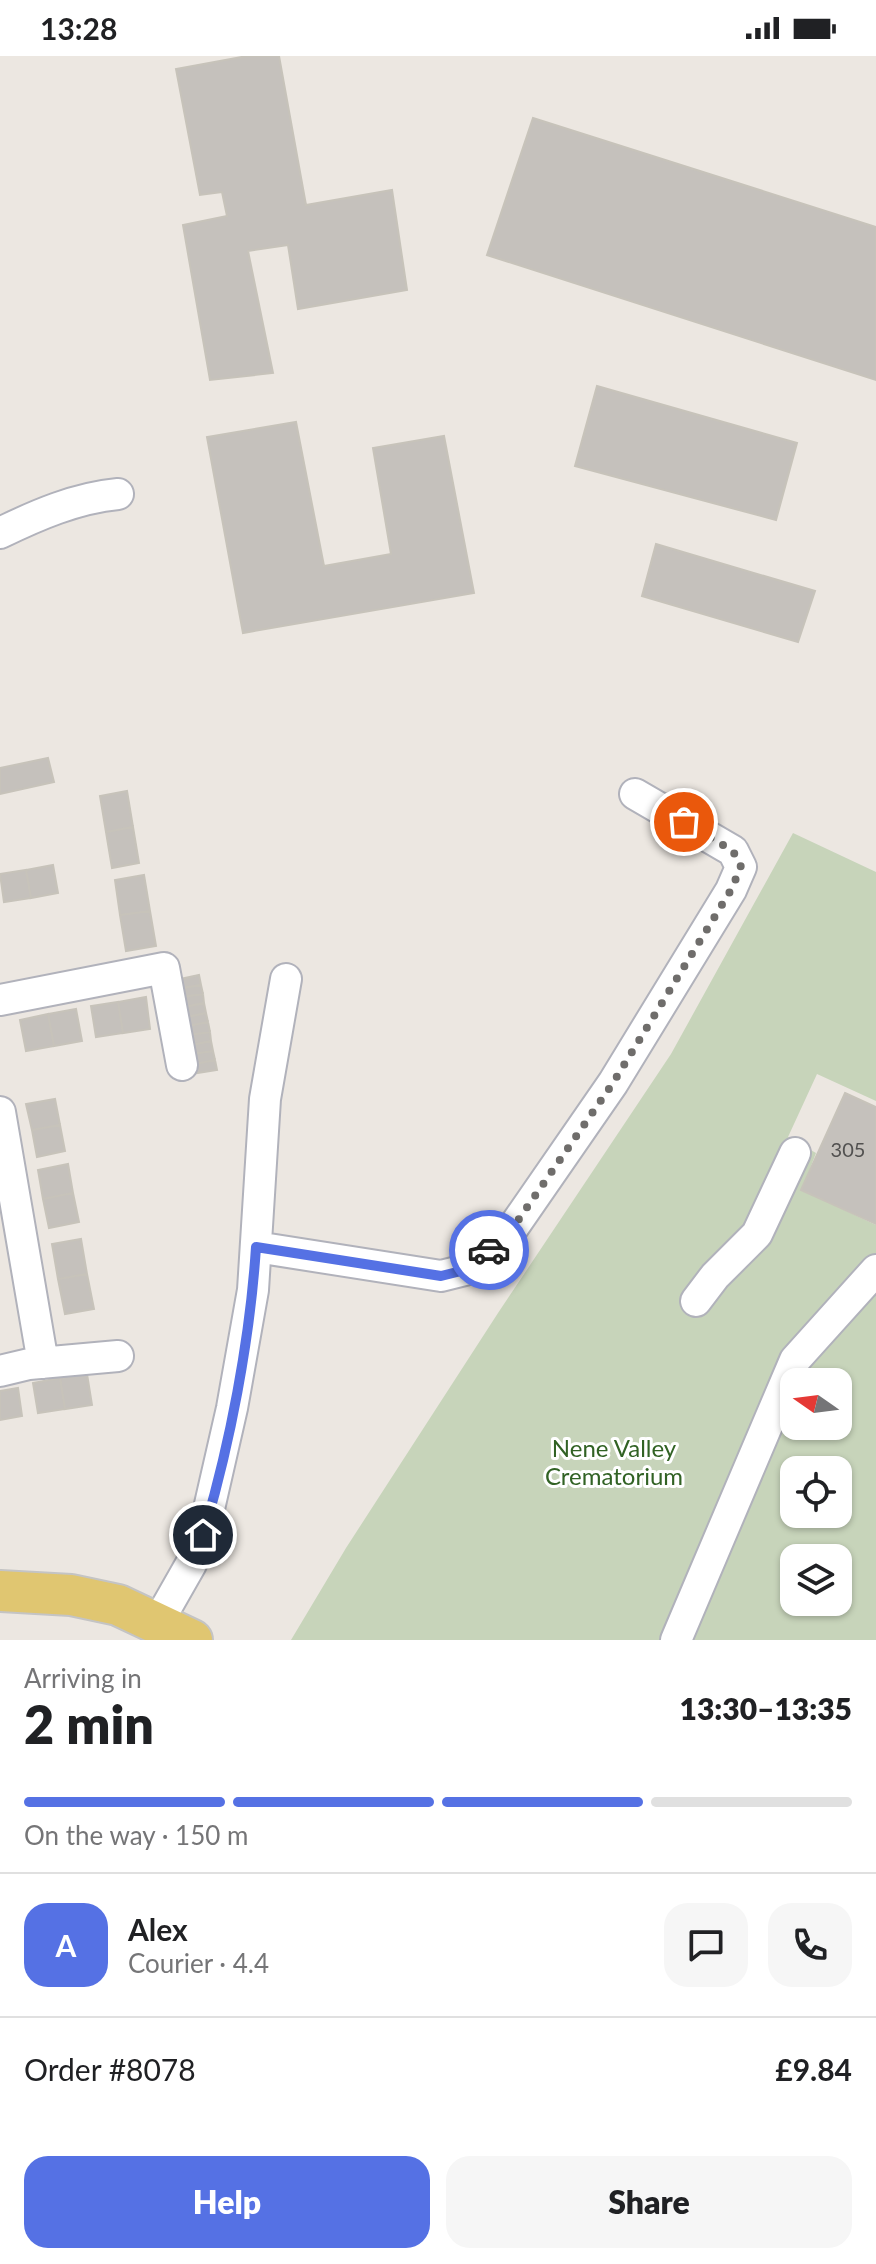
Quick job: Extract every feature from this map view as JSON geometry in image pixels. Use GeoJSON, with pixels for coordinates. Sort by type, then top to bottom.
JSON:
{"type":"FeatureCollection","features":[{"type":"Feature","properties":{"kind":"main road"},"geometry":{"type":"LineString","coordinates":[[0,1591],[40,1592],[118,1605],[175,1631]]}},
{"type":"Feature","properties":{"kind":"street"},"geometry":{"type":"LineString","coordinates":[[0,533],[39,514],[97,496],[118,494]]}},
{"type":"Feature","properties":{"kind":"street"},"geometry":{"type":"LineString","coordinates":[[256,1247],[441,1276],[465,1270],[510,1232],[613,1083],[731,890],[741,867],[733,851],[635,794]]}},
{"type":"Feature","properties":{"kind":"street"},"geometry":{"type":"LineString","coordinates":[[0,1000],[164,968],[182,1065]]}},
{"type":"Feature","properties":{"kind":"street"},"geometry":{"type":"LineString","coordinates":[[175,1631],[191,1564],[212,1504],[253,1290],[265,1099],[286,979]]}},
{"type":"Feature","properties":{"kind":"street"},"geometry":{"type":"LineString","coordinates":[[0,1112],[43,1363]]}},
{"type":"Feature","properties":{"kind":"street"},"geometry":{"type":"LineString","coordinates":[[696,1301],[715,1276],[757,1234],[795,1153]]}},
{"type":"Feature","properties":{"kind":"street"},"geometry":{"type":"LineString","coordinates":[[676,1640],[795,1360],[876,1270]]}},
{"type":"Feature","properties":{"kind":"street"},"geometry":{"type":"LineString","coordinates":[[0,1371],[43,1363],[118,1356]]}},
{"type":"Feature","properties":{"kind":"green space","name":"Nene Valley Crematorium"},"geometry":{"type":"Polygon","coordinates":[[[793,833],[876,872],[876,1101],[817,1074],[788,1137],[816,1153],[802,1190],[876,1225],[876,1640],[291,1640],[346,1548],[671,1054],[793,833]]]}},
{"type":"Feature","properties":{"kind":"building"},"geometry":{"type":"Polygon","coordinates":[[[247,56],[279,56],[306,205],[392,190],[407,290],[298,309],[288,245],[248,251],[273,373],[210,380],[183,225],[227,216],[222,192],[200,195],[176,69],[247,56]]]}},
{"type":"Feature","properties":{"kind":"building"},"geometry":{"type":"Polygon","coordinates":[[[533,118],[876,227],[876,380],[487,255],[533,118]]]}},
{"type":"Feature","properties":{"kind":"building"},"geometry":{"type":"Polygon","coordinates":[[[597,386],[797,443],[776,520],[575,466],[597,386]]]}},
{"type":"Feature","properties":{"kind":"building"},"geometry":{"type":"Polygon","coordinates":[[[296,422],[324,566],[391,554],[373,448],[444,436],[474,593],[243,633],[207,437],[296,422]]]}},
{"type":"Feature","properties":{"kind":"building"},"geometry":{"type":"Polygon","coordinates":[[[656,544],[815,591],[798,642],[642,596],[656,544]]]}},
{"type":"Feature","properties":{"kind":"building"},"geometry":{"type":"Polygon","coordinates":[[[48,758],[54,782],[0,794],[0,768],[48,758]]]}},
{"type":"Feature","properties":{"kind":"building"},"geometry":{"type":"Polygon","coordinates":[[[127,791],[133,827],[106,832],[100,796],[127,791]]]}},
{"type":"Feature","properties":{"kind":"building"},"geometry":{"type":"Polygon","coordinates":[[[133,827],[139,863],[112,868],[106,832],[133,827]]]}},
{"type":"Feature","properties":{"kind":"building"},"geometry":{"type":"Polygon","coordinates":[[[53,865],[58,893],[31,898],[26,870],[53,865]]]}},
{"type":"Feature","properties":{"kind":"building"},"geometry":{"type":"Polygon","coordinates":[[[26,870],[31,898],[4,902],[0,874],[26,870]]]}},
{"type":"Feature","properties":{"kind":"building"},"geometry":{"type":"Polygon","coordinates":[[[144,875],[150,911],[120,915],[115,880],[144,875]]]}},
{"type":"Feature","properties":{"kind":"building"},"geometry":{"type":"Polygon","coordinates":[[[150,911],[156,946],[126,951],[120,915],[150,911]]]}},
{"type":"Feature","properties":{"kind":"building"},"geometry":{"type":"Polygon","coordinates":[[[199,975],[201,985],[182,988],[180,979],[199,975]]]}},
{"type":"Feature","properties":{"kind":"building"},"geometry":{"type":"Polygon","coordinates":[[[201,985],[203,994],[183,997],[182,988],[201,985]]]}},
{"type":"Feature","properties":{"kind":"building"},"geometry":{"type":"Polygon","coordinates":[[[203,994],[204,1003],[185,1007],[183,997],[203,994]]]}},
{"type":"Feature","properties":{"kind":"building"},"geometry":{"type":"Polygon","coordinates":[[[146,997],[150,1029],[123,1033],[118,1002],[146,997]]]}},
{"type":"Feature","properties":{"kind":"building"},"geometry":{"type":"Polygon","coordinates":[[[118,1002],[123,1033],[96,1037],[91,1006],[118,1002]]]}},
{"type":"Feature","properties":{"kind":"building"},"geometry":{"type":"Polygon","coordinates":[[[204,1003],[206,1013],[187,1017],[185,1007],[204,1003]]]}},
{"type":"Feature","properties":{"kind":"building"},"geometry":{"type":"Polygon","coordinates":[[[76,1009],[82,1041],[54,1046],[48,1014],[76,1009]]]}},
{"type":"Feature","properties":{"kind":"building"},"geometry":{"type":"Polygon","coordinates":[[[206,1013],[208,1022],[188,1026],[187,1017],[206,1013]]]}},
{"type":"Feature","properties":{"kind":"building"},"geometry":{"type":"Polygon","coordinates":[[[48,1014],[54,1046],[26,1051],[20,1020],[48,1014]]]}},
{"type":"Feature","properties":{"kind":"building"},"geometry":{"type":"Polygon","coordinates":[[[208,1022],[210,1032],[190,1035],[188,1026],[208,1022]]]}},
{"type":"Feature","properties":{"kind":"building"},"geometry":{"type":"Polygon","coordinates":[[[210,1032],[211,1041],[192,1045],[190,1035],[210,1032]]]}},
{"type":"Feature","properties":{"kind":"building"},"geometry":{"type":"Polygon","coordinates":[[[211,1041],[213,1051],[193,1054],[192,1045],[211,1041]]]}},
{"type":"Feature","properties":{"kind":"building"},"geometry":{"type":"Polygon","coordinates":[[[213,1051],[215,1060],[195,1064],[193,1054],[213,1051]]]}},
{"type":"Feature","properties":{"kind":"building"},"geometry":{"type":"Polygon","coordinates":[[[215,1060],[217,1070],[197,1073],[195,1064],[215,1060]]]}},
{"type":"Feature","properties":{"kind":"building"},"geometry":{"type":"Polygon","coordinates":[[[845,1093],[876,1107],[876,1224],[801,1190],[845,1093]]]}},
{"type":"Feature","properties":{"kind":"building"},"geometry":{"type":"Polygon","coordinates":[[[55,1099],[60,1125],[32,1130],[26,1104],[55,1099]]]}},
{"type":"Feature","properties":{"kind":"building"},"geometry":{"type":"Polygon","coordinates":[[[60,1125],[65,1151],[37,1157],[32,1130],[60,1125]]]}},
{"type":"Feature","properties":{"kind":"building"},"geometry":{"type":"Polygon","coordinates":[[[68,1164],[73,1193],[43,1199],[38,1170],[68,1164]]]}},
{"type":"Feature","properties":{"kind":"building"},"geometry":{"type":"Polygon","coordinates":[[[73,1193],[79,1222],[49,1228],[43,1199],[73,1193]]]}},
{"type":"Feature","properties":{"kind":"building"},"geometry":{"type":"Polygon","coordinates":[[[81,1239],[87,1274],[58,1279],[52,1244],[81,1239]]]}},
{"type":"Feature","properties":{"kind":"building"},"geometry":{"type":"Polygon","coordinates":[[[87,1274],[94,1309],[65,1314],[58,1279],[87,1274]]]}},
{"type":"Feature","properties":{"kind":"building"},"geometry":{"type":"Polygon","coordinates":[[[87,1374],[92,1405],[65,1409],[60,1378],[87,1374]]]}},
{"type":"Feature","properties":{"kind":"building"},"geometry":{"type":"Polygon","coordinates":[[[60,1378],[65,1409],[38,1413],[33,1383],[60,1378]]]}},
{"type":"Feature","properties":{"kind":"building"},"geometry":{"type":"Polygon","coordinates":[[[18,1388],[22,1416],[0,1420],[0,1391],[18,1388]]]}},
{"type":"Feature","properties":{"kind":"way so far"},"geometry":{"type":"LineString","coordinates":[[489,1250],[510,1232],[613,1083],[731,890],[741,867],[733,851],[684,822]]}},
{"type":"Feature","properties":{"kind":"route"},"geometry":{"type":"LineString","coordinates":[[203,1535],[232,1408],[253,1290],[256,1247],[441,1276],[465,1270],[489,1250]]}}]}
